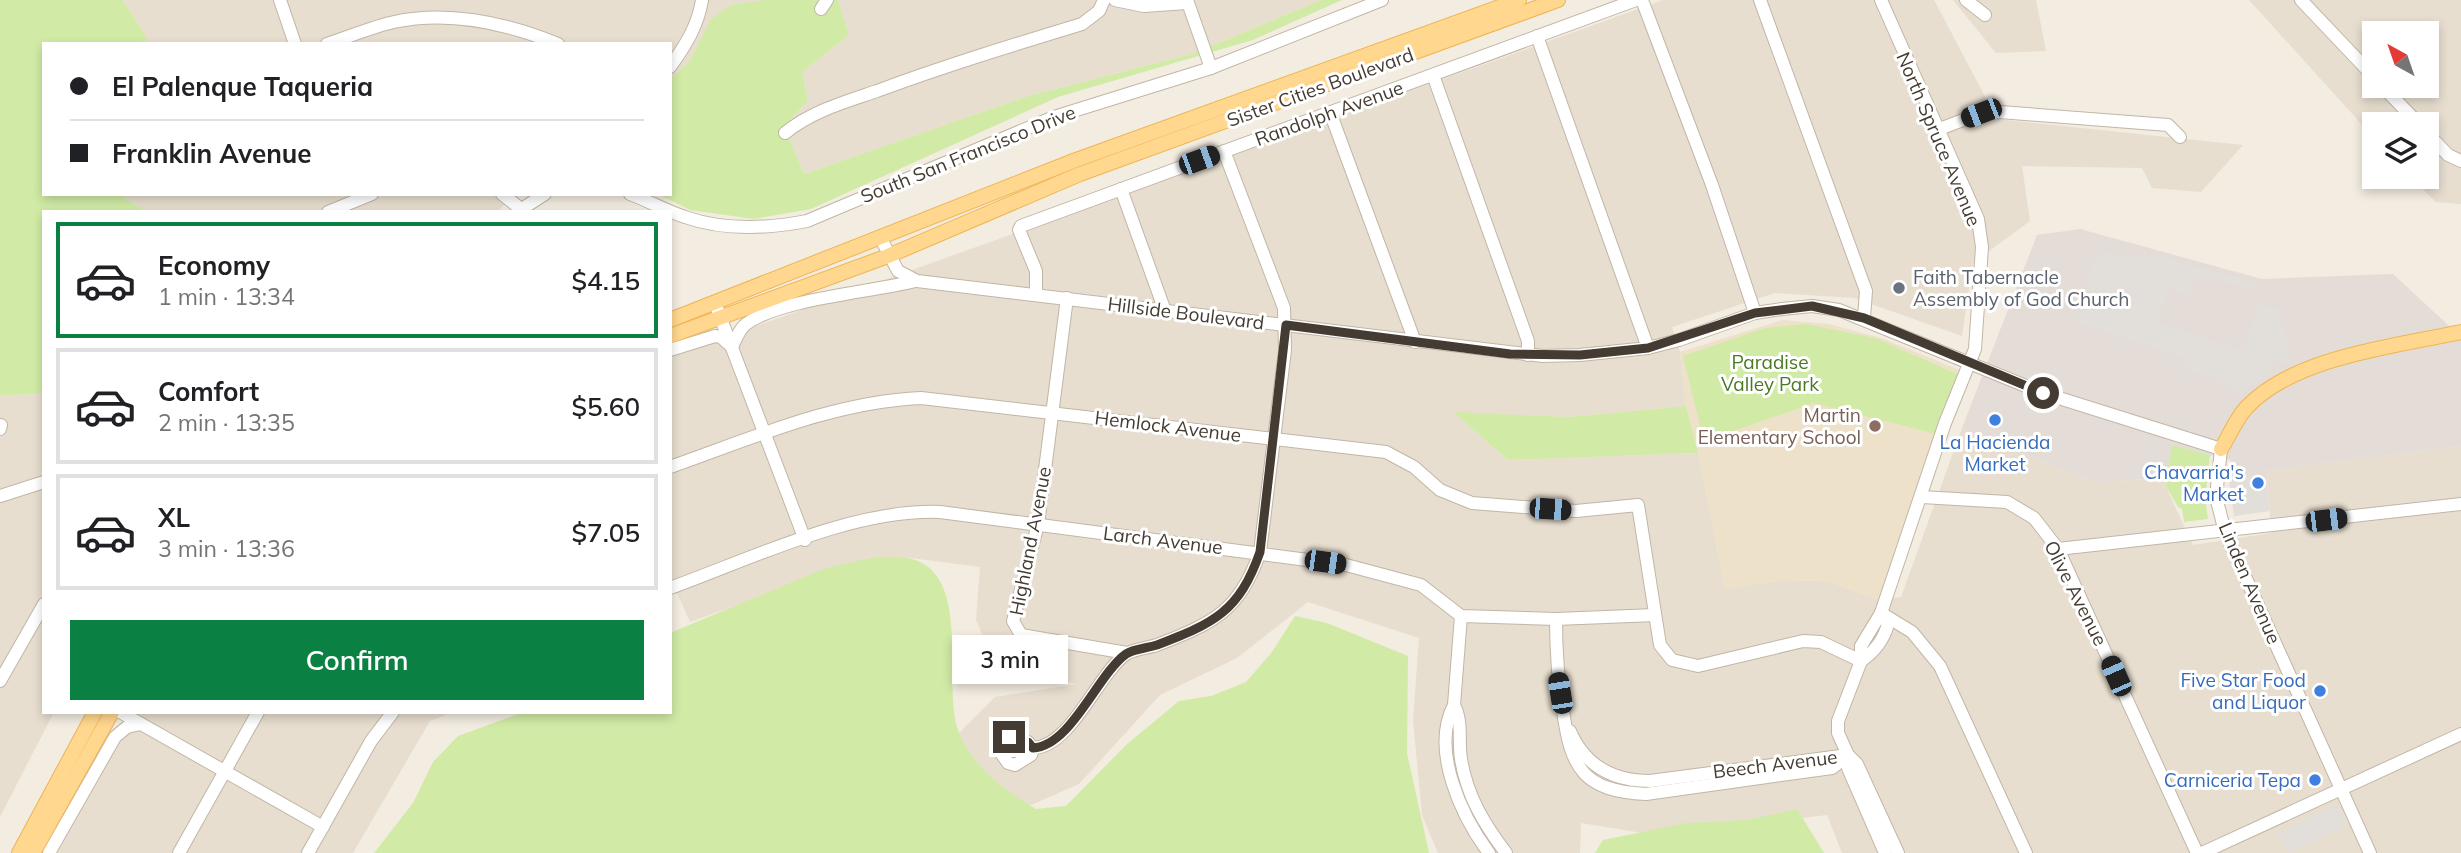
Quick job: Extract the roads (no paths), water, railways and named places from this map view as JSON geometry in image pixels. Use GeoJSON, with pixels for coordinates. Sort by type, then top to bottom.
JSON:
{"type":"FeatureCollection","features":[{"type":"Feature","properties":{"kind":"main road","name":"Sister Cities Boulevard"},"geometry":{"type":"LineString","coordinates":[[881,239],[1076,160],[1519,0]]}},
{"type":"Feature","properties":{"kind":"main road","name":"Sister Cities Boulevard"},"geometry":{"type":"LineString","coordinates":[[888,256],[1080,174],[1558,0]]}},
{"type":"Feature","properties":{"kind":"main road"},"geometry":{"type":"LineString","coordinates":[[672,319],[881,239]]}},
{"type":"Feature","properties":{"kind":"main road"},"geometry":{"type":"LineString","coordinates":[[672,335],[888,256]]}},
{"type":"Feature","properties":{"kind":"main road","name":"Linden Avenue"},"geometry":{"type":"LineString","coordinates":[[2221,449],[2245,409],[2278,381],[2318,364],[2461,332]]}},
{"type":"Feature","properties":{"kind":"main road"},"geometry":{"type":"LineString","coordinates":[[19,853],[93,714]]}},
{"type":"Feature","properties":{"kind":"main road"},"geometry":{"type":"LineString","coordinates":[[33,853],[111,714]]}},
{"type":"Feature","properties":{"kind":"street"},"geometry":{"type":"LineString","coordinates":[[280,0],[294,42]]}},
{"type":"Feature","properties":{"kind":"street"},"geometry":{"type":"LineString","coordinates":[[672,64],[699,18],[702,0]]}},
{"type":"Feature","properties":{"kind":"street"},"geometry":{"type":"LineString","coordinates":[[785,133],[806,117],[908,79],[1082,24],[1099,11],[1104,0]]}},
{"type":"Feature","properties":{"kind":"street"},"geometry":{"type":"LineString","coordinates":[[1115,0],[1144,6],[1187,2],[1211,68]]}},
{"type":"Feature","properties":{"kind":"street","name":"South San Francisco Drive"},"geometry":{"type":"LineString","coordinates":[[672,212],[715,226],[776,227],[807,221],[1054,117],[1211,68],[1382,0]]}},
{"type":"Feature","properties":{"kind":"street","name":"Randolph Avenue"},"geometry":{"type":"LineString","coordinates":[[1036,294],[1036,271],[1019,230],[1021,226],[1636,0]]}},
{"type":"Feature","properties":{"kind":"street"},"geometry":{"type":"LineString","coordinates":[[1642,0],[1712,185],[1755,313]]}},
{"type":"Feature","properties":{"kind":"street"},"geometry":{"type":"LineString","coordinates":[[1760,0],[1866,291],[1864,318]]}},
{"type":"Feature","properties":{"kind":"street","name":"North Spruce Avenue"},"geometry":{"type":"LineString","coordinates":[[1848,755],[1838,733],[1838,721],[1861,661],[1861,646],[1881,613],[1922,498],[1945,423],[1971,365],[1975,349],[1982,247],[1978,219],[1881,0]]}},
{"type":"Feature","properties":{"kind":"street"},"geometry":{"type":"LineString","coordinates":[[1966,0],[1985,15]]}},
{"type":"Feature","properties":{"kind":"street"},"geometry":{"type":"LineString","coordinates":[[2301,0],[2362,64]]}},
{"type":"Feature","properties":{"kind":"street"},"geometry":{"type":"LineString","coordinates":[[333,42],[394,22],[438,18],[475,19],[524,30],[553,42]]}},
{"type":"Feature","properties":{"kind":"street"},"geometry":{"type":"LineString","coordinates":[[1537,36],[1648,348]]}},
{"type":"Feature","properties":{"kind":"street"},"geometry":{"type":"LineString","coordinates":[[1433,75],[1528,341],[1528,355]]}},
{"type":"Feature","properties":{"kind":"street"},"geometry":{"type":"LineString","coordinates":[[2394,98],[2407,112]]}},
{"type":"Feature","properties":{"kind":"street"},"geometry":{"type":"LineString","coordinates":[[1330,112],[1415,342]]}},
{"type":"Feature","properties":{"kind":"street"},"geometry":{"type":"LineString","coordinates":[[1937,130],[1981,113],[2000,113],[2168,125],[2180,137]]}},
{"type":"Feature","properties":{"kind":"street"},"geometry":{"type":"LineString","coordinates":[[2439,146],[2448,155],[2461,160]]}},
{"type":"Feature","properties":{"kind":"street"},"geometry":{"type":"LineString","coordinates":[[1033,748],[1043,747],[1065,729],[1127,653],[1199,629],[1228,608],[1249,583],[1260,552],[1286,325],[1281,296],[1224,151]]}},
{"type":"Feature","properties":{"kind":"street"},"geometry":{"type":"LineString","coordinates":[[1121,189],[1165,311]]}},
{"type":"Feature","properties":{"kind":"street"},"geometry":{"type":"LineString","coordinates":[[333,210],[367,196]]}},
{"type":"Feature","properties":{"kind":"street"},"geometry":{"type":"LineString","coordinates":[[504,196],[519,210],[542,196]]}},
{"type":"Feature","properties":{"kind":"street","name":"South San Francisco Drive"},"geometry":{"type":"LineString","coordinates":[[635,196],[667,210]]}},
{"type":"Feature","properties":{"kind":"street"},"geometry":{"type":"LineString","coordinates":[[881,239],[898,271],[917,281]]}},
{"type":"Feature","properties":{"kind":"street","name":"Hillside Boulevard"},"geometry":{"type":"LineString","coordinates":[[732,347],[741,328],[755,318],[820,299],[917,281],[1528,355],[1580,355],[1648,348],[1755,313],[1812,306],[1864,318],[2043,393],[2221,449]]}},
{"type":"Feature","properties":{"kind":"street","name":"Highland Avenue"},"geometry":{"type":"LineString","coordinates":[[1067,298],[1038,524],[1013,621],[1021,635],[1127,653]]}},
{"type":"Feature","properties":{"kind":"street"},"geometry":{"type":"LineString","coordinates":[[715,303],[805,540]]}},
{"type":"Feature","properties":{"kind":"street"},"geometry":{"type":"LineString","coordinates":[[672,349],[715,336],[721,337],[732,347]]}},
{"type":"Feature","properties":{"kind":"street","name":"Hemlock Avenue"},"geometry":{"type":"LineString","coordinates":[[672,466],[822,414],[885,400],[957,400],[1386,452],[1414,467],[1440,490],[1472,503],[1576,511],[1638,505],[1660,645],[1672,660],[1698,666],[1803,641],[1821,642],[1861,661]]}},
{"type":"Feature","properties":{"kind":"street","name":"Linden Avenue"},"geometry":{"type":"LineString","coordinates":[[2221,449],[2216,497],[2225,533],[2370,853]]}},
{"type":"Feature","properties":{"kind":"street"},"geometry":{"type":"LineString","coordinates":[[0,496],[42,483]]}},
{"type":"Feature","properties":{"kind":"street","name":"Olive Avenue"},"geometry":{"type":"LineString","coordinates":[[1922,498],[2007,502],[2034,518],[2058,549],[2199,853]]}},
{"type":"Feature","properties":{"kind":"street"},"geometry":{"type":"LineString","coordinates":[[2058,549],[2225,533],[2461,504]]}},
{"type":"Feature","properties":{"kind":"street","name":"Larch Avenue"},"geometry":{"type":"LineString","coordinates":[[672,587],[852,522],[909,511],[1038,524],[1346,565],[1421,585],[1461,616]]}},
{"type":"Feature","properties":{"kind":"street"},"geometry":{"type":"LineString","coordinates":[[0,681],[42,608]]}},
{"type":"Feature","properties":{"kind":"street"},"geometry":{"type":"LineString","coordinates":[[1881,613],[1912,632],[1940,666],[2026,853]]}},
{"type":"Feature","properties":{"kind":"street"},"geometry":{"type":"LineString","coordinates":[[1489,853],[1477,836],[1455,792],[1447,746],[1449,714],[1454,705],[1461,616],[1556,619],[1655,615]]}},
{"type":"Feature","properties":{"kind":"street","name":"Beech Avenue"},"geometry":{"type":"LineString","coordinates":[[1556,619],[1557,669],[1569,750],[1579,767],[1599,784],[1621,793],[1646,794],[1832,768],[1848,755]]}},
{"type":"Feature","properties":{"kind":"street"},"geometry":{"type":"LineString","coordinates":[[1454,705],[1459,714],[1460,755],[1472,799],[1482,820],[1506,853]]}},
{"type":"Feature","properties":{"kind":"street"},"geometry":{"type":"LineString","coordinates":[[179,853],[257,714]]}},
{"type":"Feature","properties":{"kind":"street"},"geometry":{"type":"LineString","coordinates":[[308,853],[370,741],[391,714]]}},
{"type":"Feature","properties":{"kind":"street"},"geometry":{"type":"LineString","coordinates":[[49,853],[114,737],[138,718],[323,827]]}},
{"type":"Feature","properties":{"kind":"street"},"geometry":{"type":"LineString","coordinates":[[2199,853],[2461,734]]}},
{"type":"Feature","properties":{"kind":"street"},"geometry":{"type":"LineString","coordinates":[[1848,755],[1848,768],[1885,853]]}},
{"type":"Feature","properties":{"kind":"street"},"geometry":{"type":"LineString","coordinates":[[1848,755],[1857,764],[1898,853]]}},
{"type":"Feature","properties":{"kind":"place","name":"Faith Tabernacle Assembly of God Church"},"geometry":{"type":"Point","coordinates":[1899,288]}},
{"type":"Feature","properties":{"kind":"place","name":"La Hacienda Market"},"geometry":{"type":"Point","coordinates":[1995,420]}},
{"type":"Feature","properties":{"kind":"place","name":"Martin Elementary School"},"geometry":{"type":"Point","coordinates":[1875,426]}},
{"type":"Feature","properties":{"kind":"place","name":"Chavarria's Market"},"geometry":{"type":"Point","coordinates":[2258,483]}},
{"type":"Feature","properties":{"kind":"place","name":"Five Star Food and Liquor"},"geometry":{"type":"Point","coordinates":[2320,691]}},
{"type":"Feature","properties":{"kind":"place","name":"Carniceria Tepa"},"geometry":{"type":"Point","coordinates":[2315,780]}},
{"type":"Feature","properties":{"kind":"park label","name":"Paradise Valley Park"},"geometry":{"type":"Point","coordinates":[1770,373]}}]}
